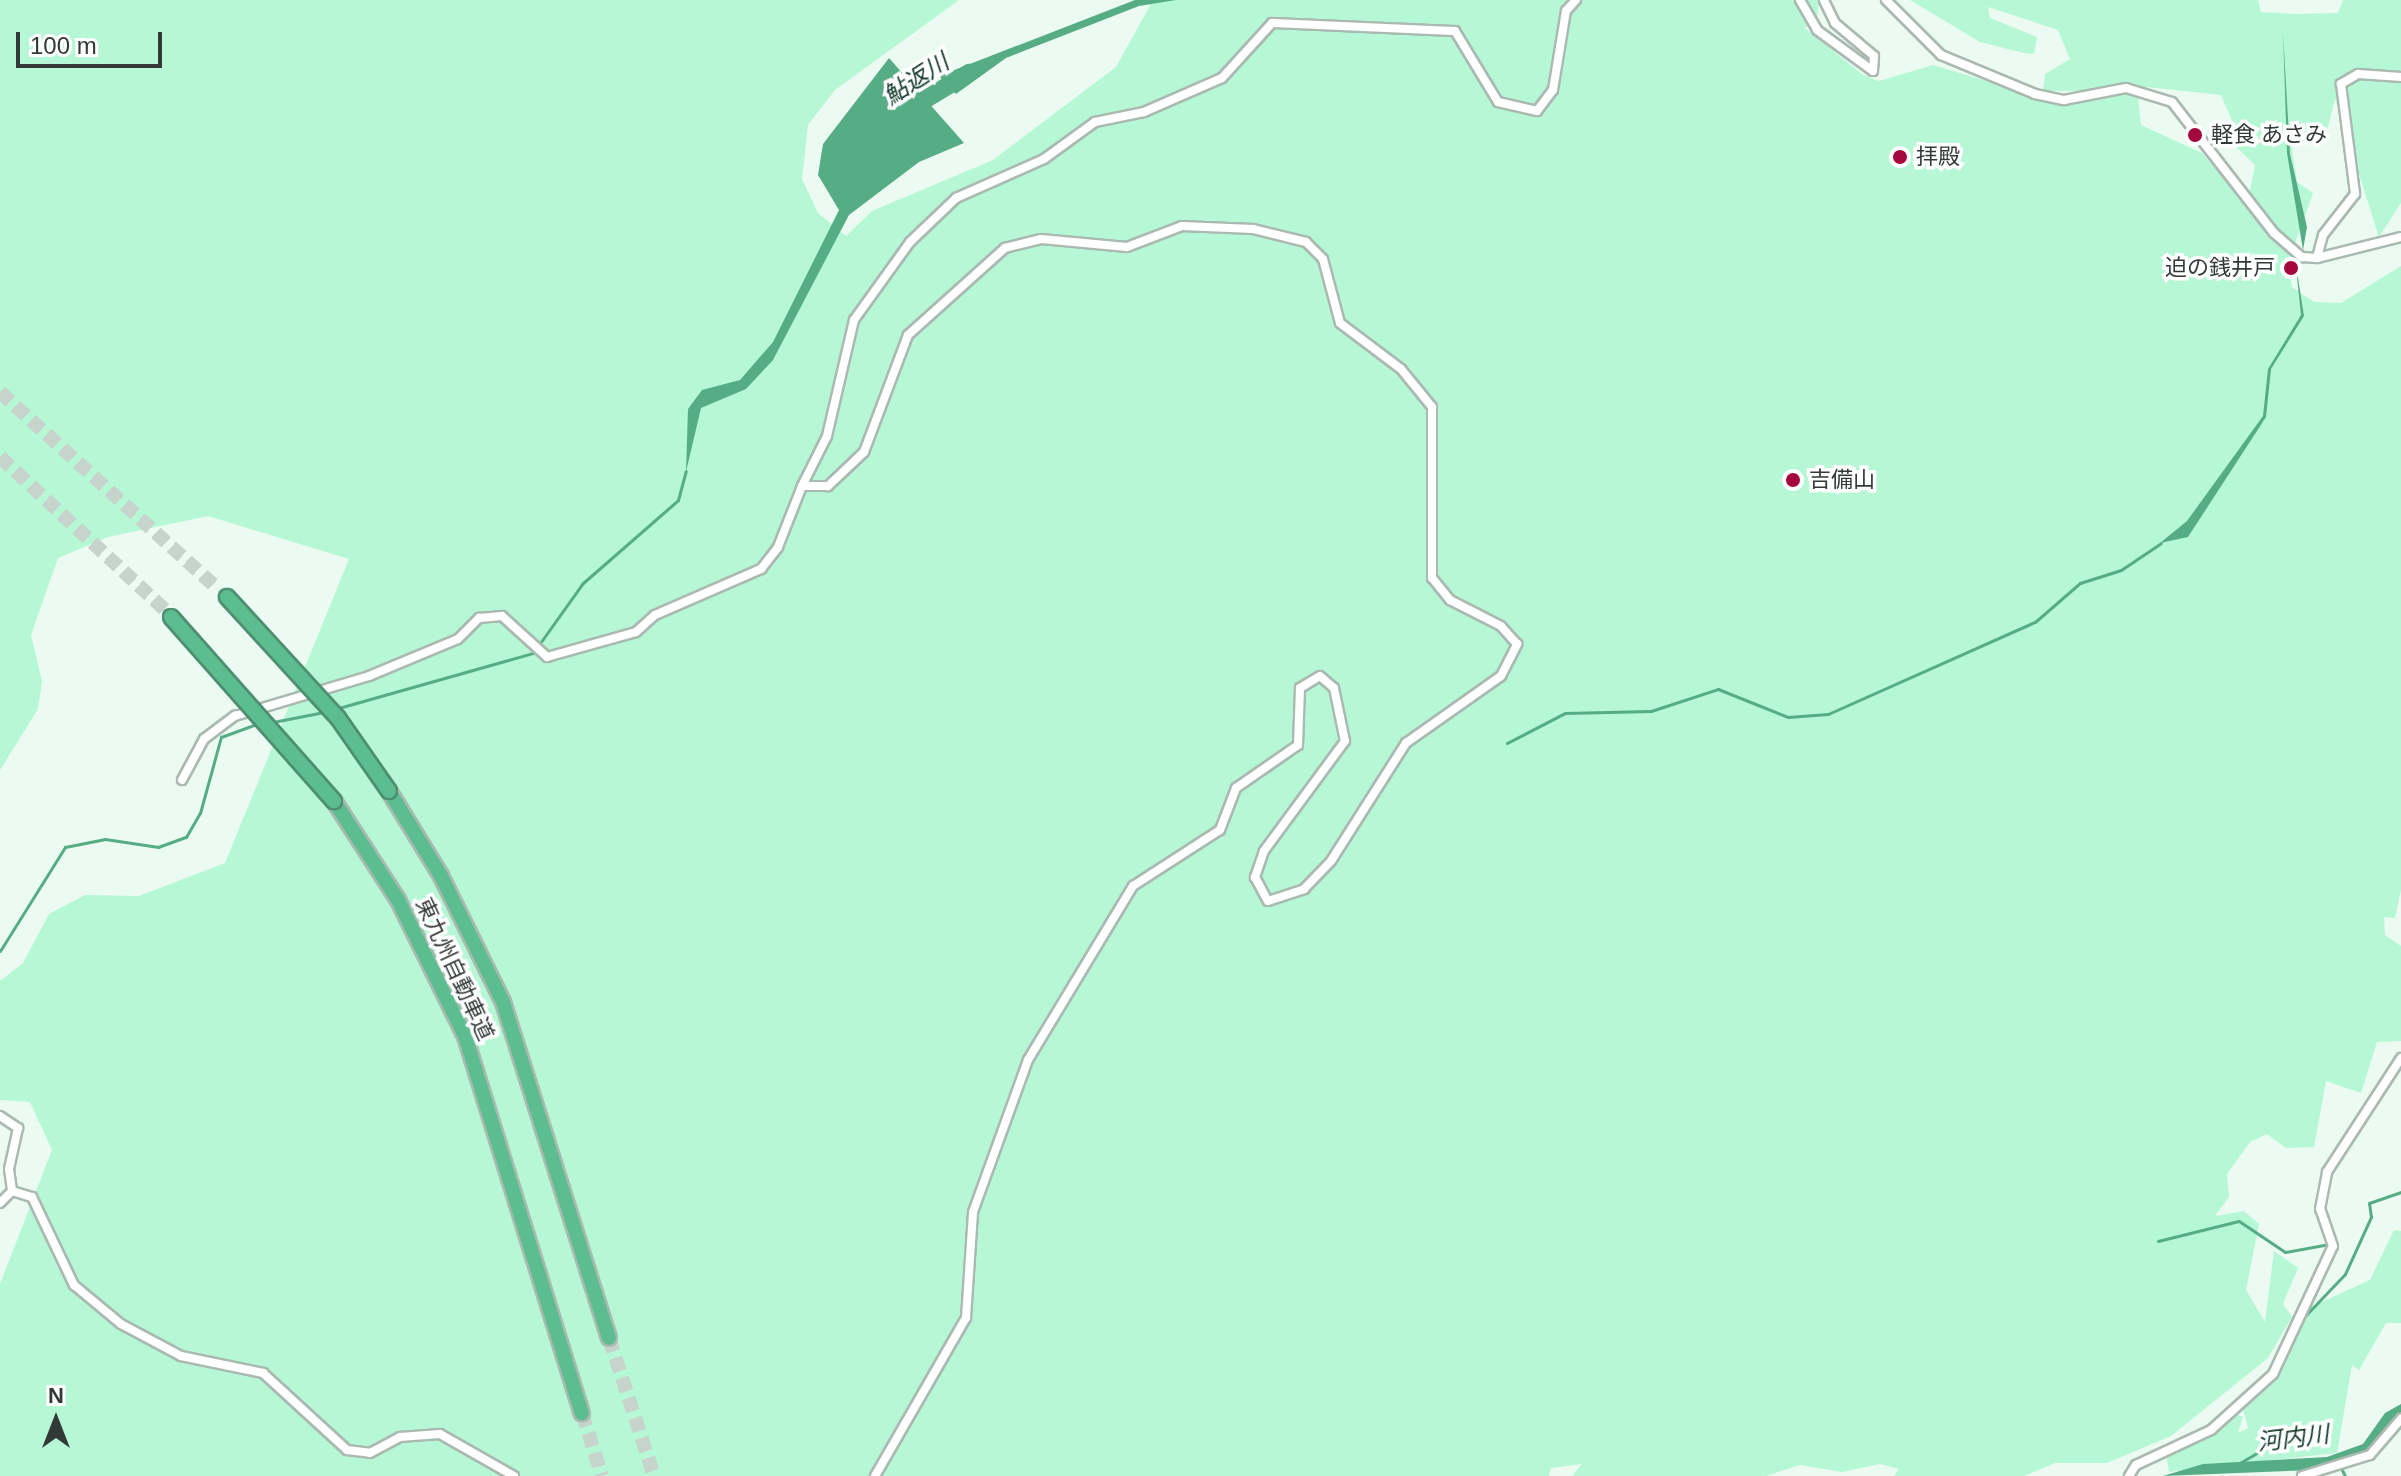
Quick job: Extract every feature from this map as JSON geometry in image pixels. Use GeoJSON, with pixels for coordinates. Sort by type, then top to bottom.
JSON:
{"type":"FeatureCollection","features":[{"type":"Feature","properties":{"kind":"highway","name":"東九州自動車道"},"geometry":{"type":"LineString","coordinates":[[222,592],[338,718],[411,824],[461,913],[530,1072],[609,1338]]}},
{"type":"Feature","properties":{"kind":"highway","name":"東九州自動車道"},"geometry":{"type":"LineString","coordinates":[[168,614],[334,801],[362,842],[429,959],[504,1147],[582,1413]]}},
{"type":"Feature","properties":{"kind":"street"},"geometry":{"type":"LineString","coordinates":[[182,780],[204,739],[235,716],[369,676],[458,639],[479,618],[502,616],[547,657],[636,632],[655,615],[761,569],[778,547],[802,486],[827,436],[859,312],[910,242],[956,198],[1044,159],[1095,122],[1144,112],[1222,78],[1258,32],[1282,20],[1455,31],[1498,102],[1540,110],[1553,90],[1566,11],[1576,0]]}},
{"type":"Feature","properties":{"kind":"street"},"geometry":{"type":"LineString","coordinates":[[1800,0],[1817,30],[1873,71],[1874,56],[1835,23],[1824,0]]}},
{"type":"Feature","properties":{"kind":"street"},"geometry":{"type":"LineString","coordinates":[[1886,0],[1941,55],[2035,94],[2064,100],[2126,88],[2172,102],[2274,233],[2302,257],[2317,258],[2401,237]]}},
{"type":"Feature","properties":{"kind":"street"},"geometry":{"type":"LineString","coordinates":[[2317,258],[2323,235],[2355,194],[2341,84],[2358,74],[2401,77]]}},
{"type":"Feature","properties":{"kind":"street"},"geometry":{"type":"LineString","coordinates":[[802,486],[828,486],[864,452],[908,335],[1005,248],[1041,239],[1127,247],[1182,226],[1273,231],[1317,250],[1340,323],[1427,397],[1435,417],[1427,523],[1432,578],[1450,600],[1501,626],[1517,644],[1501,676],[1406,743],[1331,861],[1304,889],[1268,901],[1255,877],[1264,851],[1345,741],[1334,688],[1320,676],[1300,688],[1298,745],[1236,788],[1220,830],[1133,886],[1022,1072],[973,1212],[966,1318],[875,1476]]}},
{"type":"Feature","properties":{"kind":"street"},"geometry":{"type":"LineString","coordinates":[[2129,1476],[2136,1465],[2211,1430],[2273,1374],[2333,1246],[2320,1209],[2327,1172],[2401,1058]]}},
{"type":"Feature","properties":{"kind":"street"},"geometry":{"type":"LineString","coordinates":[[0,1116],[18,1128],[9,1169],[12,1191]]}},
{"type":"Feature","properties":{"kind":"street"},"geometry":{"type":"LineString","coordinates":[[0,1203],[12,1191]]}},
{"type":"Feature","properties":{"kind":"street"},"geometry":{"type":"LineString","coordinates":[[12,1191],[38,1205],[74,1285],[150,1342],[198,1362],[263,1373],[347,1450],[370,1453],[400,1437],[440,1434],[514,1476]]}},
{"type":"Feature","properties":{"kind":"street"},"geometry":{"type":"LineString","coordinates":[[2302,1476],[2370,1455],[2401,1419]]}},
{"type":"Feature","properties":{"kind":"shaded area"},"geometry":{"type":"Polygon","coordinates":[[[0,0],[959,0],[835,90],[808,125],[802,179],[818,213],[846,236],[872,211],[993,160],[1116,67],[1153,0],[1819,0],[1817,18],[1805,28],[1863,75],[1879,81],[1933,65],[2067,105],[2082,91],[2043,91],[2045,74],[2070,59],[2058,30],[1988,7],[1990,18],[2037,37],[2034,54],[2024,53],[1980,42],[1910,0],[2258,0],[2261,12],[2295,14],[2338,13],[2343,0],[2401,0],[2401,203],[2379,237],[2335,99],[2325,139],[2291,142],[2297,182],[2313,193],[2288,263],[2292,287],[2314,302],[2341,303],[2401,266],[2401,890],[2395,918],[2384,917],[2385,935],[2401,946],[2401,1041],[2377,1042],[2361,1093],[2326,1081],[2314,1147],[2286,1148],[2267,1134],[2250,1142],[2227,1174],[2229,1197],[2215,1216],[2244,1211],[2259,1224],[2246,1290],[2265,1322],[2274,1251],[2298,1268],[2283,1304],[2292,1317],[2268,1358],[2171,1436],[2107,1463],[2055,1463],[2024,1476],[1894,1476],[1899,1469],[1880,1464],[1842,1472],[1800,1465],[1766,1476],[1572,1476],[1582,1464],[1551,1468],[1549,1476],[0,1476],[0,1284],[52,1150],[30,1102],[0,1100],[0,981],[23,963],[49,914],[85,895],[139,896],[225,863],[349,559],[208,516],[108,537],[58,558],[31,635],[42,681],[38,709],[0,770],[0,0]],[[2147,87],[2138,97],[2141,125],[2202,153],[2247,205],[2255,165],[2230,141],[2234,125],[2221,95],[2147,87]]]}},
{"type":"Feature","properties":{"kind":"shaded area"},"geometry":{"type":"Polygon","coordinates":[[[1135,0],[1176,0],[1139,6],[1006,58],[956,94],[939,76],[1135,0]]]}},
{"type":"Feature","properties":{"kind":"shaded area"},"geometry":{"type":"Polygon","coordinates":[[[2283,32],[2290,154],[2307,227],[2303,250],[2287,153],[2283,32]]]}},
{"type":"Feature","properties":{"kind":"shaded area"},"geometry":{"type":"Polygon","coordinates":[[[889,58],[964,143],[919,162],[849,215],[773,360],[746,389],[701,408],[686,472],[688,409],[702,390],[740,380],[773,342],[839,210],[818,175],[823,144],[889,58]]]}},
{"type":"Feature","properties":{"kind":"shaded area"},"geometry":{"type":"Polygon","coordinates":[[[2295,259],[2304,316],[2271,369],[2266,417],[2188,537],[2160,543],[2187,521],[2263,416],[2268,369],[2301,315],[2295,259]]]}},
{"type":"Feature","properties":{"kind":"shaded area"},"geometry":{"type":"Polygon","coordinates":[[[2394,1230],[2401,1231],[2401,1323],[2386,1323],[2359,1370],[2352,1365],[2337,1453],[2169,1472],[2166,1453],[2236,1414],[2243,1417],[2238,1433],[2248,1428],[2243,1409],[2275,1375],[2304,1310],[2370,1280],[2394,1230]]]}},
{"type":"Feature","properties":{"kind":"shaded area"},"geometry":{"type":"Polygon","coordinates":[[[2401,1404],[2401,1415],[2371,1451],[2314,1470],[2163,1476],[2203,1464],[2327,1457],[2363,1444],[2385,1413],[2401,1404]]]}},
{"type":"Feature","properties":{"kind":"waterway","name":"鮎返川"},"geometry":{"type":"LineString","coordinates":[[906,111],[969,73]]}},
{"type":"Feature","properties":{"kind":"waterway"},"geometry":{"type":"LineString","coordinates":[[335,709],[533,653],[583,583],[678,500],[686,471]]}},
{"type":"Feature","properties":{"kind":"waterway"},"geometry":{"type":"LineString","coordinates":[[1507,743],[1565,713],[1651,711],[1718,689],[1788,717],[1828,714],[2035,622],[2080,583],[2121,570],[2161,543]]}},
{"type":"Feature","properties":{"kind":"waterway"},"geometry":{"type":"LineString","coordinates":[[273,722],[324,712]]}},
{"type":"Feature","properties":{"kind":"waterway"},"geometry":{"type":"LineString","coordinates":[[0,951],[65,847],[105,839],[158,847],[186,837],[200,813],[221,737],[257,724]]}},
{"type":"Feature","properties":{"kind":"waterway"},"geometry":{"type":"LineString","coordinates":[[2305,1316],[2345,1274],[2371,1217],[2369,1203],[2401,1192]]}},
{"type":"Feature","properties":{"kind":"waterway"},"geometry":{"type":"LineString","coordinates":[[2158,1241],[2239,1221],[2285,1252],[2329,1244]]}},
{"type":"Feature","properties":{"kind":"waterway","name":"河内川"},"geometry":{"type":"LineString","coordinates":[[2238,1464],[2291,1433]]}},
{"type":"Feature","properties":{"kind":"waterway"},"geometry":{"type":"LineString","coordinates":[[2342,1470],[2345,1476]]}},
{"type":"Feature","properties":{"kind":"tunnel"},"geometry":{"type":"LineString","coordinates":[[0,392],[217,588]]}},
{"type":"Feature","properties":{"kind":"tunnel"},"geometry":{"type":"LineString","coordinates":[[0,457],[165,610]]}},
{"type":"Feature","properties":{"kind":"tunnel"},"geometry":{"type":"LineString","coordinates":[[609,1338],[654,1476]]}},
{"type":"Feature","properties":{"kind":"tunnel"},"geometry":{"type":"LineString","coordinates":[[582,1413],[602,1476]]}},
{"type":"Feature","properties":{"kind":"place","name":"軽食 あさみ"},"geometry":{"type":"Point","coordinates":[2195,135]}},
{"type":"Feature","properties":{"kind":"place","name":"拝殿"},"geometry":{"type":"Point","coordinates":[1900,157]}},
{"type":"Feature","properties":{"kind":"place","name":"迫の銭井戸"},"geometry":{"type":"Point","coordinates":[2291,268]}},
{"type":"Feature","properties":{"kind":"place","name":"吉備山"},"geometry":{"type":"Point","coordinates":[1793,480]}}]}
